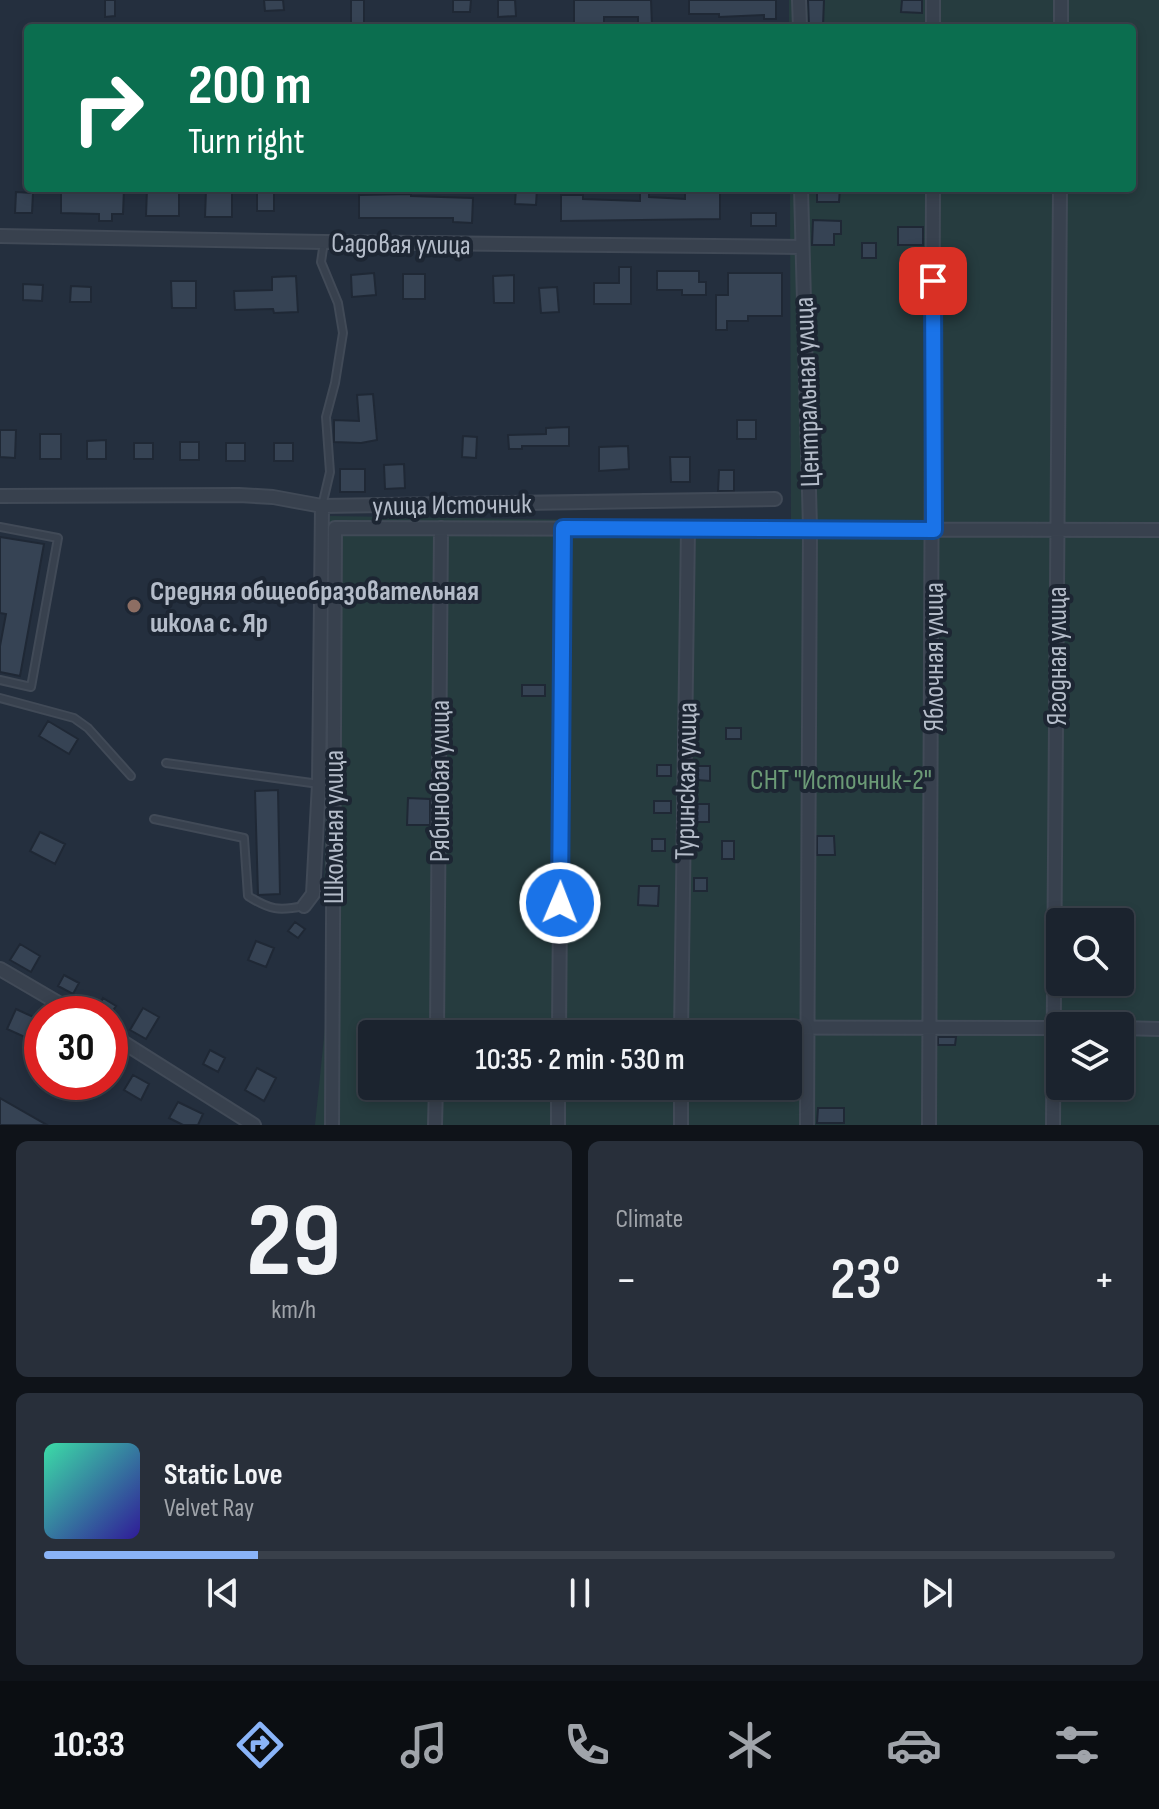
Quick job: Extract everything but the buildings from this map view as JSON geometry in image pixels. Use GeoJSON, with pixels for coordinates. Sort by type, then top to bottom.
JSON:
{"type":"FeatureCollection","features":[{"type":"Feature","properties":{"kind":"street"},"geometry":{"type":"LineString","coordinates":[[799,0],[800,24]]}},
{"type":"Feature","properties":{"kind":"street"},"geometry":{"type":"LineString","coordinates":[[933,0],[933,24]]}},
{"type":"Feature","properties":{"kind":"street"},"geometry":{"type":"LineString","coordinates":[[1061,0],[1061,24]]}},
{"type":"Feature","properties":{"kind":"street","name":"Центральная улица"},"geometry":{"type":"LineString","coordinates":[[801,192],[810,528],[807,1125]]}},
{"type":"Feature","properties":{"kind":"street","name":"Яблочная улица"},"geometry":{"type":"LineString","coordinates":[[929,1125],[934,530],[933,192]]}},
{"type":"Feature","properties":{"kind":"street","name":"Ягодная улица"},"geometry":{"type":"LineString","coordinates":[[1057,1012],[1056,531],[1060,192]]}},
{"type":"Feature","properties":{"kind":"street","name":"Садовая улица"},"geometry":{"type":"LineString","coordinates":[[0,236],[801,247]]}},
{"type":"Feature","properties":{"kind":"street","name":"улица Источник"},"geometry":{"type":"LineString","coordinates":[[0,496],[239,495],[273,497],[322,506],[775,499]]}},
{"type":"Feature","properties":{"kind":"street"},"geometry":{"type":"LineString","coordinates":[[304,906],[313,894],[319,784],[322,506]]}},
{"type":"Feature","properties":{"kind":"street","name":"Школьная улица"},"geometry":{"type":"LineString","coordinates":[[332,1125],[335,528],[441,528]]}},
{"type":"Feature","properties":{"kind":"street"},"geometry":{"type":"LineString","coordinates":[[441,528],[1159,530]]}},
{"type":"Feature","properties":{"kind":"street","name":"Рябиновая улица"},"geometry":{"type":"LineString","coordinates":[[437,1020],[441,528]]}},
{"type":"Feature","properties":{"kind":"street"},"geometry":{"type":"LineString","coordinates":[[559,1020],[563,528]]}},
{"type":"Feature","properties":{"kind":"street","name":"Туринская улица"},"geometry":{"type":"LineString","coordinates":[[681,1020],[688,528]]}},
{"type":"Feature","properties":{"kind":"street"},"geometry":{"type":"LineString","coordinates":[[1,972],[44,996]]}},
{"type":"Feature","properties":{"kind":"street"},"geometry":{"type":"LineString","coordinates":[[802,1028],[1046,1028]]}},
{"type":"Feature","properties":{"kind":"street"},"geometry":{"type":"LineString","coordinates":[[1134,1028],[1159,1029]]}},
{"type":"Feature","properties":{"kind":"street"},"geometry":{"type":"LineString","coordinates":[[128,1045],[254,1125]]}},
{"type":"Feature","properties":{"kind":"street"},"geometry":{"type":"LineString","coordinates":[[435,1125],[436,1100]]}},
{"type":"Feature","properties":{"kind":"street"},"geometry":{"type":"LineString","coordinates":[[558,1100],[558,1125]]}},
{"type":"Feature","properties":{"kind":"street"},"geometry":{"type":"LineString","coordinates":[[681,1100],[681,1125]]}},
{"type":"Feature","properties":{"kind":"street","name":"Ягодная улица"},"geometry":{"type":"LineString","coordinates":[[1053,1125],[1054,1100]]}},
{"type":"Feature","properties":{"kind":"lane"},"geometry":{"type":"LineString","coordinates":[[322,506],[330,472],[326,417],[343,333],[338,303],[321,262],[324,242]]}},
{"type":"Feature","properties":{"kind":"lane"},"geometry":{"type":"LineString","coordinates":[[0,527],[58,538],[31,687],[0,680]]}},
{"type":"Feature","properties":{"kind":"lane"},"geometry":{"type":"LineString","coordinates":[[0,698],[74,718],[88,728],[131,776]]}},
{"type":"Feature","properties":{"kind":"lane"},"geometry":{"type":"LineString","coordinates":[[166,763],[319,784]]}},
{"type":"Feature","properties":{"kind":"lane"},"geometry":{"type":"LineString","coordinates":[[154,819],[244,838],[248,896],[265,907],[285,910],[304,906]]}},
{"type":"Feature","properties":{"kind":"green space","name":"СНТ \"Источник-2\""},"geometry":{"type":"Polygon","coordinates":[[[789,0],[1159,0],[1159,1125],[315,1125],[336,920],[324,900],[330,516],[791,523],[790,192],[1136,192],[1136,24],[789,24],[789,0]]]}},
{"type":"Feature","properties":{"kind":"place","name":"Средняя общеобразовательная школа с. Яр"},"geometry":{"type":"Point","coordinates":[134,606]}},
{"type":"Feature","properties":{"kind":"route"},"geometry":{"type":"LineString","coordinates":[[560,903],[563,528],[934,530],[933,281]]}}]}
